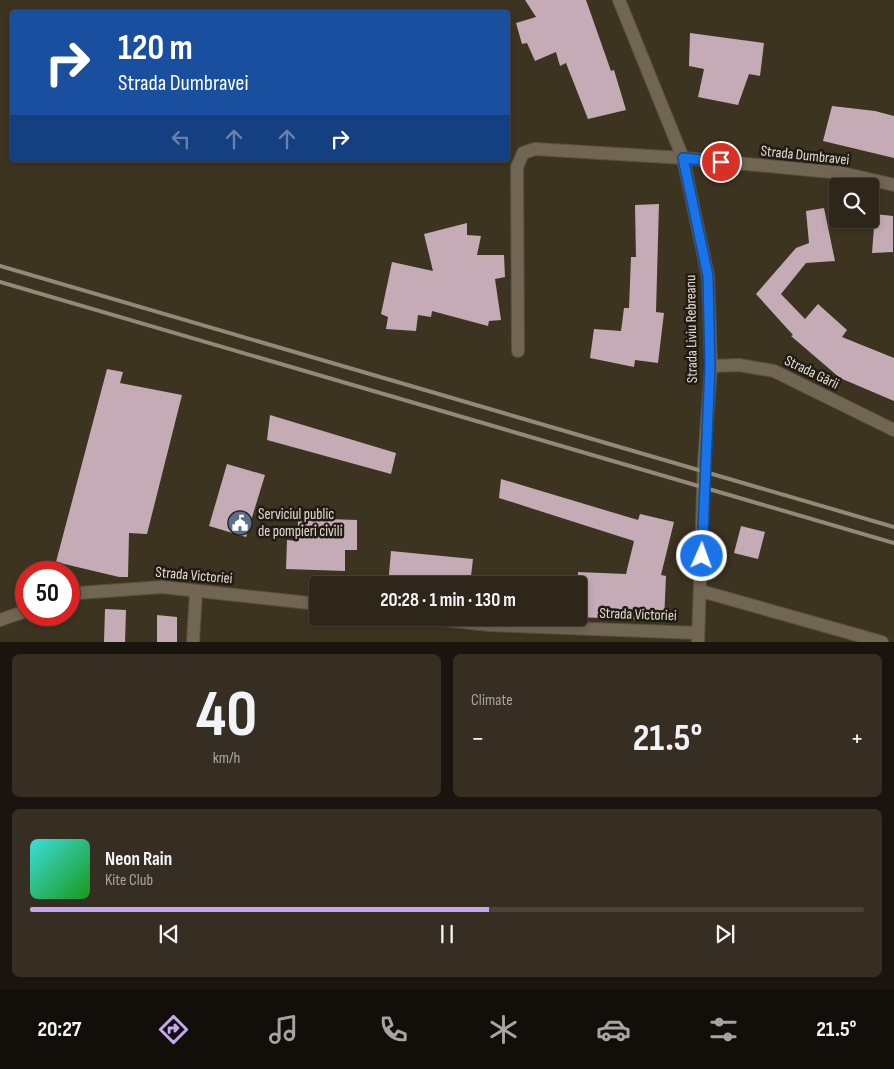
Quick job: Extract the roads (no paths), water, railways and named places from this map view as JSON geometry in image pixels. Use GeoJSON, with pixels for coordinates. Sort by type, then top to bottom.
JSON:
{"type":"FeatureCollection","features":[{"type":"Feature","properties":{"kind":"street","name":"Strada Liviu Rebreanu"},"geometry":{"type":"LineString","coordinates":[[619,0],[683,158],[708,276],[710,366],[704,462],[698,637]]}},
{"type":"Feature","properties":{"kind":"street","name":"Strada Dumbravei"},"geometry":{"type":"LineString","coordinates":[[518,352],[517,167],[523,153],[535,149],[683,158],[842,173],[894,185]]}},
{"type":"Feature","properties":{"kind":"street","name":"Strada Gării"},"geometry":{"type":"LineString","coordinates":[[710,366],[739,365],[774,371],[894,430]]}},
{"type":"Feature","properties":{"kind":"street","name":"Strada Victoriei"},"geometry":{"type":"LineString","coordinates":[[80,593],[162,587],[309,603]]}},
{"type":"Feature","properties":{"kind":"street"},"geometry":{"type":"LineString","coordinates":[[193,642],[196,591]]}},
{"type":"Feature","properties":{"kind":"street"},"geometry":{"type":"LineString","coordinates":[[701,591],[882,642]]}},
{"type":"Feature","properties":{"kind":"street"},"geometry":{"type":"LineString","coordinates":[[0,620],[15,615]]}},
{"type":"Feature","properties":{"kind":"street","name":"Strada Victoriei"},"geometry":{"type":"LineString","coordinates":[[506,626],[698,637]]}},
{"type":"Feature","properties":{"kind":"railway"},"geometry":{"type":"LineString","coordinates":[[0,266],[894,527]]}},
{"type":"Feature","properties":{"kind":"railway"},"geometry":{"type":"LineString","coordinates":[[0,282],[894,543]]}},
{"type":"Feature","properties":{"kind":"place","name":"Serviciul public de pompieri civili"},"geometry":{"type":"Point","coordinates":[240,523]}}]}
